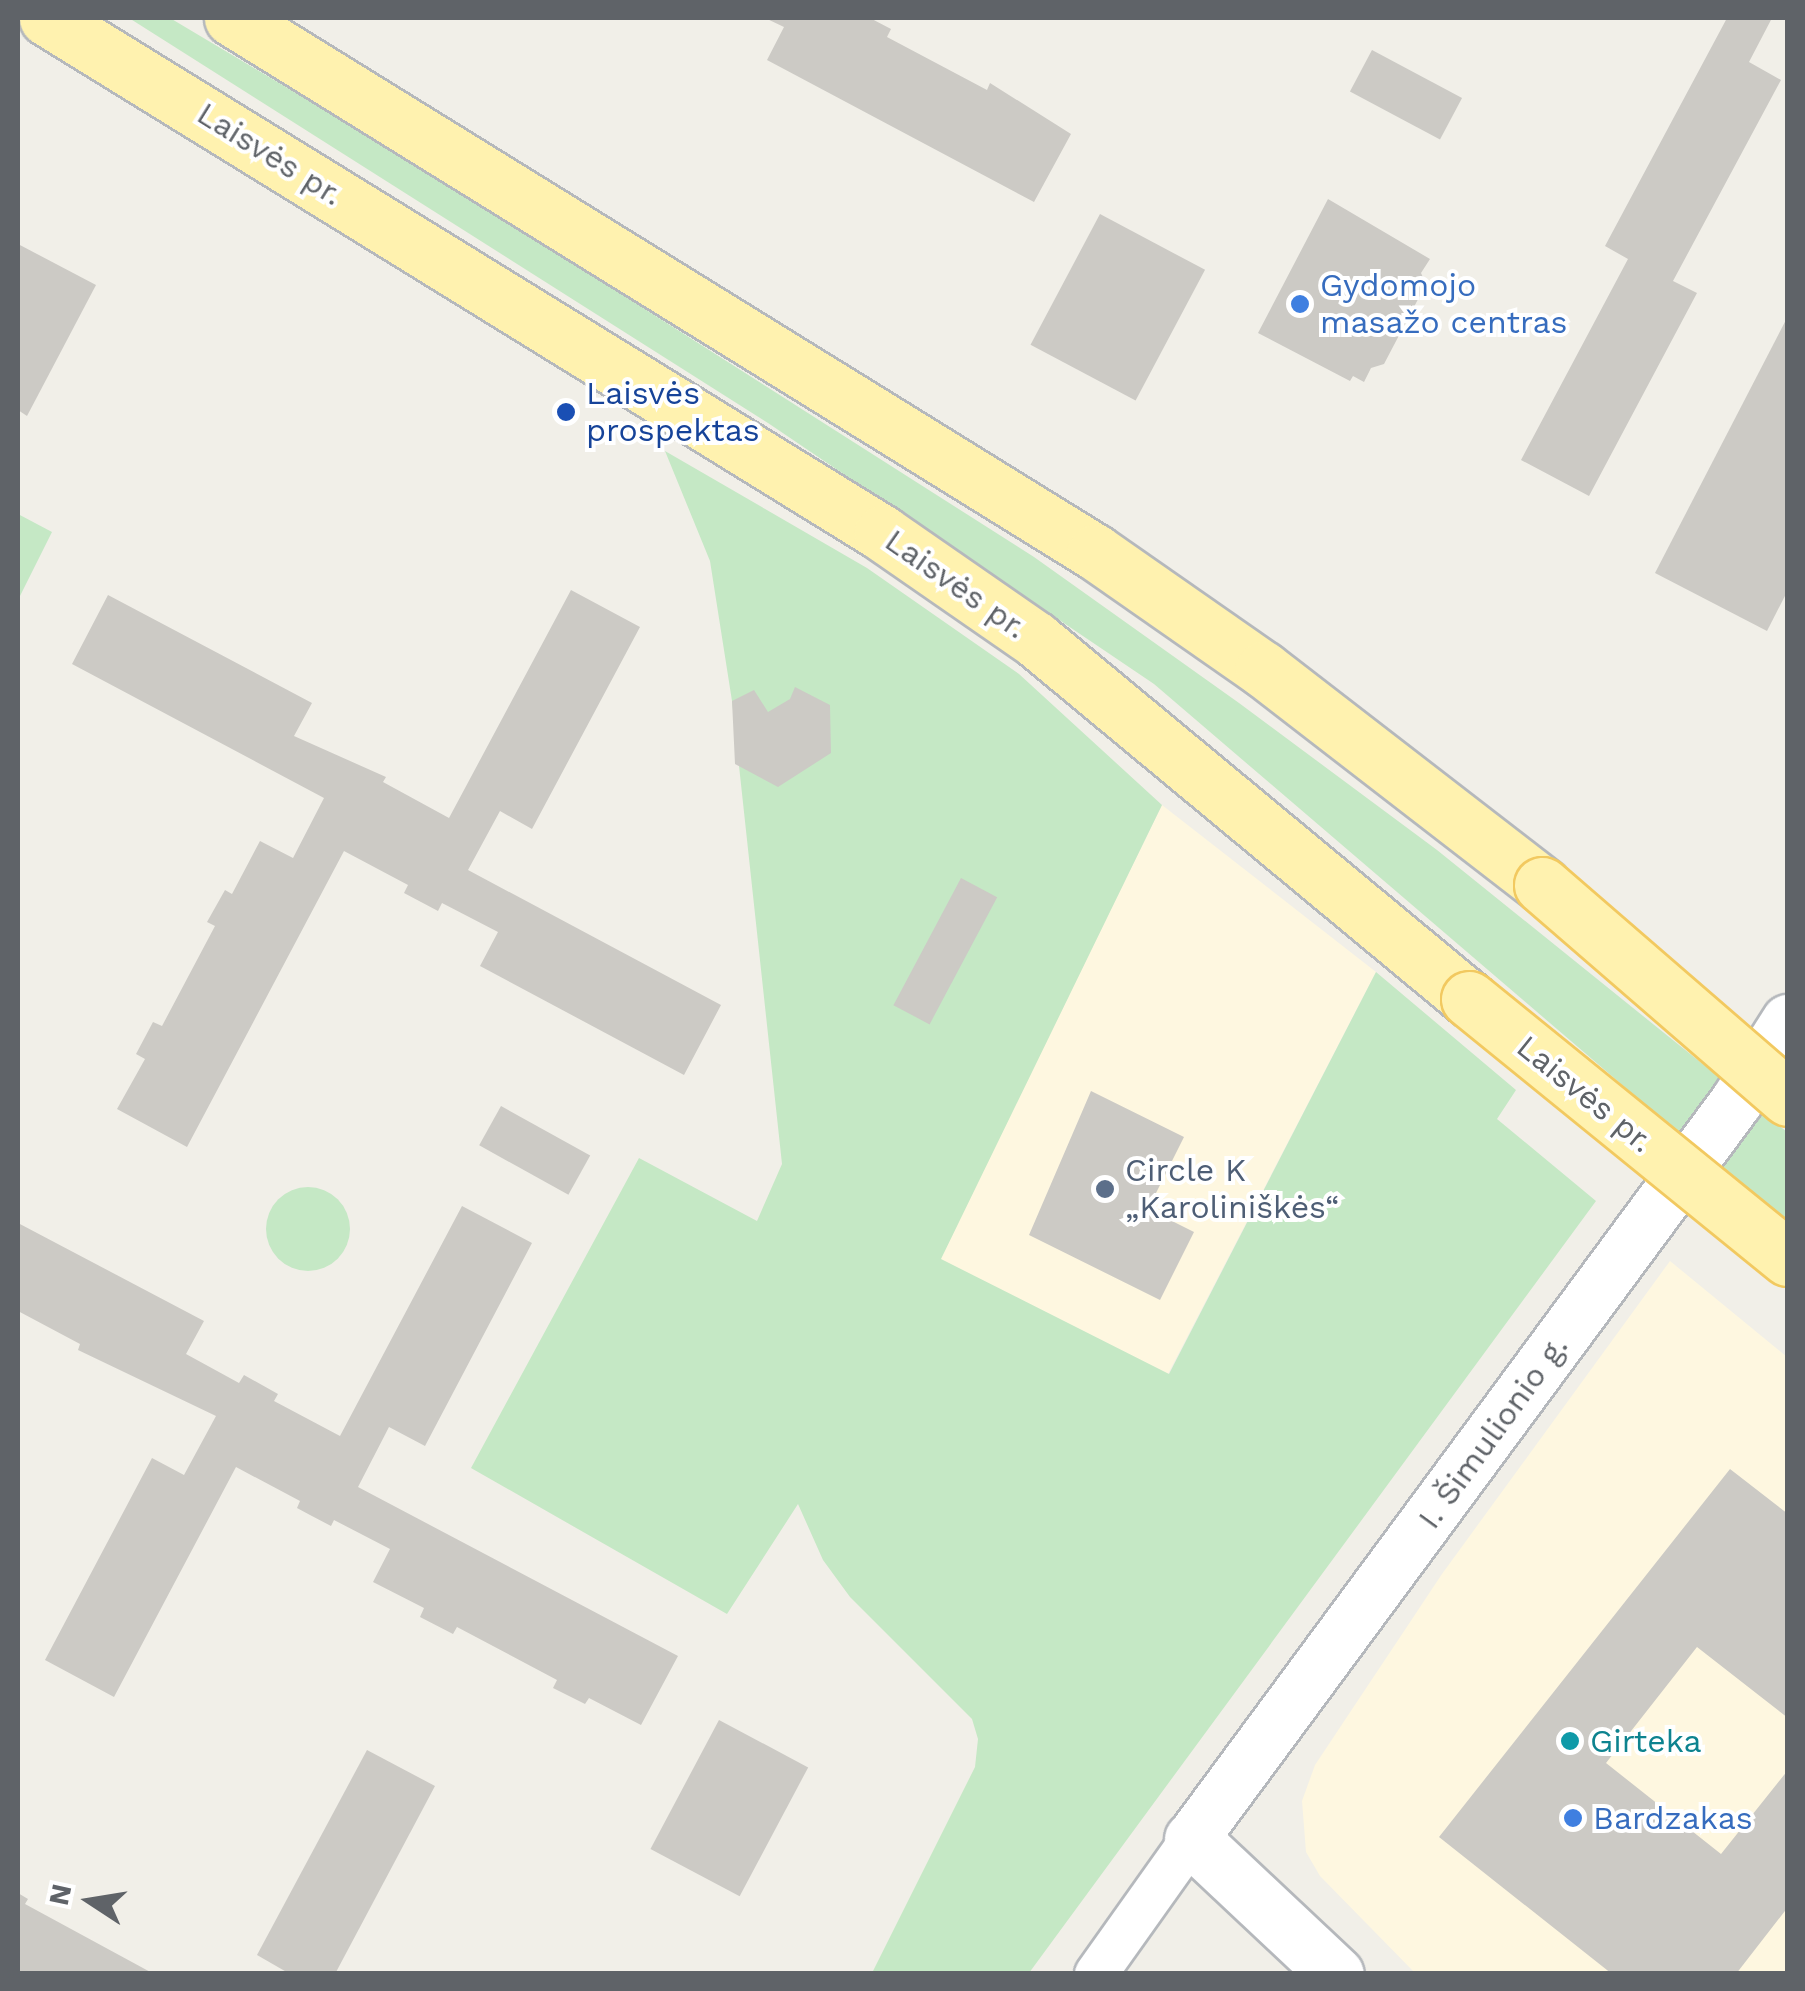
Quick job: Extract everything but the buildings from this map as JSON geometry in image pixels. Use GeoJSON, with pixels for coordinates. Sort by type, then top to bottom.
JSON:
{"type":"FeatureCollection","features":[{"type":"Feature","properties":{"kind":"main road","name":"Laisvės pr."},"geometry":{"type":"LineString","coordinates":[[47,18],[882,532],[1035,638],[1468,999],[1788,1258]]}},
{"type":"Feature","properties":{"kind":"main road"},"geometry":{"type":"LineString","coordinates":[[232,18],[1095,552],[1263,669],[1542,884],[1788,1098]]}},
{"type":"Feature","properties":{"kind":"main road"},"geometry":{"type":"LineString","coordinates":[[1192,1839],[1336,1974]]}},
{"type":"Feature","properties":{"kind":"street","name":"I. Šimulionio g."},"geometry":{"type":"LineString","coordinates":[[1192,1839],[1737,1101],[1788,1021]]}},
{"type":"Feature","properties":{"kind":"street"},"geometry":{"type":"LineString","coordinates":[[1096,1974],[1192,1839]]}},
{"type":"Feature","properties":{"kind":"shaded area"},"geometry":{"type":"Polygon","coordinates":[[[1162,805],[1376,972],[1168,1374],[940,1259],[1162,805]]]}},
{"type":"Feature","properties":{"kind":"shaded area"},"geometry":{"type":"Polygon","coordinates":[[[1670,1261],[1787,1357],[1787,1973],[1415,1973],[1320,1876],[1306,1852],[1302,1801],[1315,1765],[1442,1574],[1670,1261]]]}},
{"type":"Feature","properties":{"kind":"green space"},"geometry":{"type":"Polygon","coordinates":[[[129,18],[170,18],[447,183],[1034,557],[1239,703],[1437,850],[1787,1132],[1787,1226],[1154,684],[768,423],[129,18]]]}},
{"type":"Feature","properties":{"kind":"green space"},"geometry":{"type":"Polygon","coordinates":[[[665,451],[867,568],[1019,674],[1162,805],[941,1259],[1169,1374],[1376,972],[1516,1090],[1497,1119],[1596,1201],[1029,1973],[872,1973],[975,1767],[978,1739],[972,1719],[850,1597],[823,1560],[798,1504],[727,1614],[471,1468],[639,1158],[757,1221],[782,1164],[732,701],[710,561],[665,451]]]}},
{"type":"Feature","properties":{"kind":"green space"},"geometry":{"type":"Polygon","coordinates":[[[18,514],[52,532],[18,600],[18,514]]]}},
{"type":"Feature","properties":{"kind":"green space"},"geometry":{"type":"Polygon","coordinates":[[[308,1187],[324,1190],[338,1199],[347,1213],[347,1245],[338,1259],[324,1268],[308,1271],[292,1268],[278,1259],[269,1245],[266,1229],[269,1213],[278,1199],[292,1190],[308,1187]]]}},
{"type":"Feature","properties":{"kind":"place","name":"Gydomojo masažo centras"},"geometry":{"type":"Point","coordinates":[1300,304]}},
{"type":"Feature","properties":{"kind":"place","name":"Laisvės prospektas"},"geometry":{"type":"Point","coordinates":[566,412]}},
{"type":"Feature","properties":{"kind":"place","name":"Circle K „Karoliniškės“"},"geometry":{"type":"Point","coordinates":[1105,1189]}},
{"type":"Feature","properties":{"kind":"place","name":"Girteka"},"geometry":{"type":"Point","coordinates":[1570,1741]}},
{"type":"Feature","properties":{"kind":"place","name":"Bardzakas"},"geometry":{"type":"Point","coordinates":[1573,1818]}}]}
